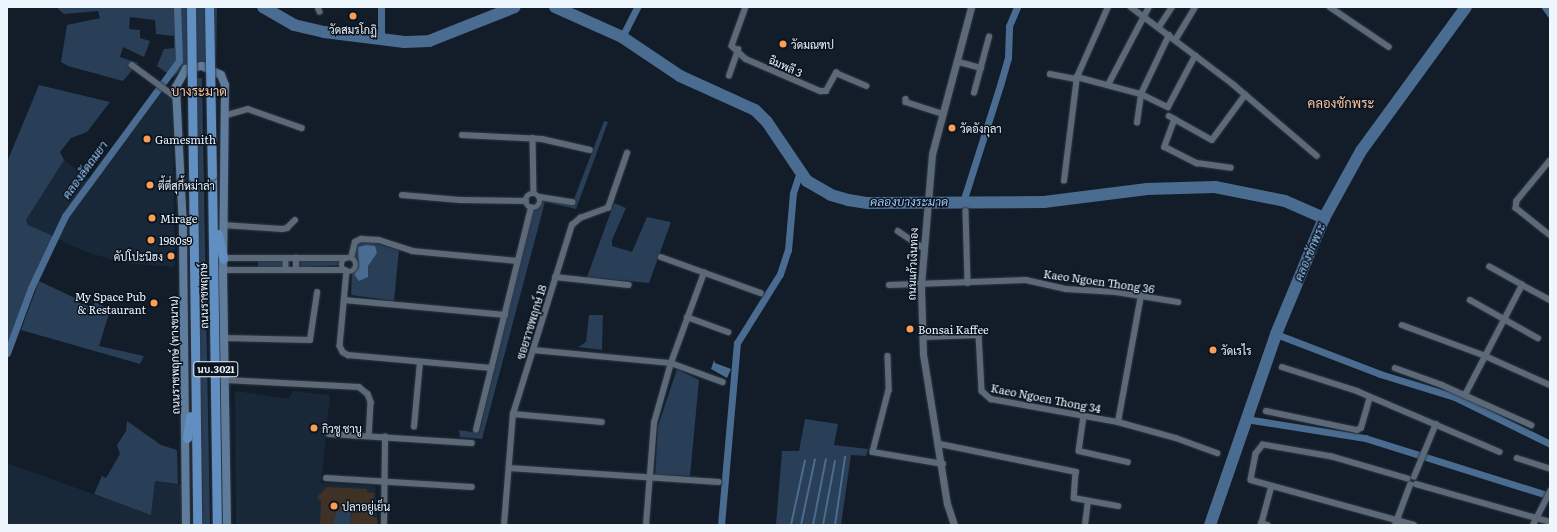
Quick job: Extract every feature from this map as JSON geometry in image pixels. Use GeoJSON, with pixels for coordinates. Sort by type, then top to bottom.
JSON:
{"type":"FeatureCollection","features":[{"type":"Feature","properties":{"kind":"main road","name":"ถนนราชพฤกษ์"},"geometry":{"type":"LineString","coordinates":[[191,7],[197,525]]}},
{"type":"Feature","properties":{"kind":"main road","name":"ถนนราชพฤกษ์"},"geometry":{"type":"LineString","coordinates":[[210,7],[212,175],[214,213],[217,525]]}},
{"type":"Feature","properties":{"kind":"main road"},"geometry":{"type":"LineString","coordinates":[[177,98],[177,82],[182,73],[195,67],[211,68],[224,79],[224,116]]}},
{"type":"Feature","properties":{"kind":"main road","name":"ถนนราชพฤกษ์ (ทางขนาน)"},"geometry":{"type":"LineString","coordinates":[[177,98],[182,185],[187,438],[186,525]]}},
{"type":"Feature","properties":{"kind":"main road","name":"นบ.3021"},"geometry":{"type":"LineString","coordinates":[[224,116],[223,270],[226,380],[227,525]]}},
{"type":"Feature","properties":{"kind":"main road"},"geometry":{"type":"LineString","coordinates":[[214,213],[223,258]]}},
{"type":"Feature","properties":{"kind":"main road"},"geometry":{"type":"LineString","coordinates":[[187,438],[190,428],[190,303],[194,291]]}},
{"type":"Feature","properties":{"kind":"street"},"geometry":{"type":"LineString","coordinates":[[728,76],[738,50],[733,48],[732,43],[746,7]]}},
{"type":"Feature","properties":{"kind":"street","name":"ถนนแก้วเงินทอง"},"geometry":{"type":"LineString","coordinates":[[954,525],[947,504],[940,444],[927,380],[923,337],[921,285],[929,170],[943,114],[959,62],[971,7]]}},
{"type":"Feature","properties":{"kind":"street"},"geometry":{"type":"LineString","coordinates":[[1064,181],[1077,78],[1108,7]]}},
{"type":"Feature","properties":{"kind":"street"},"geometry":{"type":"LineString","coordinates":[[1131,7],[1176,39],[1317,156]]}},
{"type":"Feature","properties":{"kind":"street"},"geometry":{"type":"LineString","coordinates":[[1108,85],[1149,7]]}},
{"type":"Feature","properties":{"kind":"street"},"geometry":{"type":"LineString","coordinates":[[1159,27],[1172,7]]}},
{"type":"Feature","properties":{"kind":"street"},"geometry":{"type":"LineString","coordinates":[[1176,39],[1195,7]]}},
{"type":"Feature","properties":{"kind":"street"},"geometry":{"type":"LineString","coordinates":[[1330,7],[1389,47]]}},
{"type":"Feature","properties":{"kind":"street"},"geometry":{"type":"LineString","coordinates":[[1137,123],[1141,94],[1169,35]]}},
{"type":"Feature","properties":{"kind":"street"},"geometry":{"type":"LineString","coordinates":[[974,93],[989,37]]}},
{"type":"Feature","properties":{"kind":"street","name":"ฉิมพลี 3"},"geometry":{"type":"LineString","coordinates":[[738,50],[746,59],[816,91],[826,91],[836,73],[866,86]]}},
{"type":"Feature","properties":{"kind":"street"},"geometry":{"type":"LineString","coordinates":[[1050,74],[1077,78],[1141,94],[1164,107],[1171,105],[1195,56]]}},
{"type":"Feature","properties":{"kind":"street"},"geometry":{"type":"LineString","coordinates":[[959,62],[981,68]]}},
{"type":"Feature","properties":{"kind":"street"},"geometry":{"type":"LineString","coordinates":[[132,65],[177,98]]}},
{"type":"Feature","properties":{"kind":"street"},"geometry":{"type":"LineString","coordinates":[[1231,168],[1197,162],[1165,147],[1172,117],[1212,140],[1245,95]]}},
{"type":"Feature","properties":{"kind":"street"},"geometry":{"type":"LineString","coordinates":[[906,99],[906,102],[943,114]]}},
{"type":"Feature","properties":{"kind":"street"},"geometry":{"type":"LineString","coordinates":[[224,116],[248,109],[302,128]]}},
{"type":"Feature","properties":{"kind":"street"},"geometry":{"type":"LineString","coordinates":[[462,135],[533,138],[590,150]]}},
{"type":"Feature","properties":{"kind":"street"},"geometry":{"type":"LineString","coordinates":[[533,138],[534,193]]}},
{"type":"Feature","properties":{"kind":"street","name":"ซอยราชพฤกษ์ 18"},"geometry":{"type":"LineString","coordinates":[[504,525],[513,414],[572,225],[580,218],[608,208],[627,153]]}},
{"type":"Feature","properties":{"kind":"street"},"geometry":{"type":"LineString","coordinates":[[1550,161],[1517,201],[1516,208],[1550,235]]}},
{"type":"Feature","properties":{"kind":"street"},"geometry":{"type":"LineString","coordinates":[[534,193],[540,197],[573,202]]}},
{"type":"Feature","properties":{"kind":"street"},"geometry":{"type":"LineString","coordinates":[[526,201],[529,195],[534,193]]}},
{"type":"Feature","properties":{"kind":"street"},"geometry":{"type":"LineString","coordinates":[[402,195],[460,200],[526,201]]}},
{"type":"Feature","properties":{"kind":"street"},"geometry":{"type":"LineString","coordinates":[[531,208],[539,205],[540,197]]}},
{"type":"Feature","properties":{"kind":"street"},"geometry":{"type":"LineString","coordinates":[[476,430],[531,208],[526,201]]}},
{"type":"Feature","properties":{"kind":"street"},"geometry":{"type":"LineString","coordinates":[[966,211],[968,283]]}},
{"type":"Feature","properties":{"kind":"street"},"geometry":{"type":"LineString","coordinates":[[224,225],[282,229],[287,228],[295,220]]}},
{"type":"Feature","properties":{"kind":"street"},"geometry":{"type":"LineString","coordinates":[[898,231],[923,248]]}},
{"type":"Feature","properties":{"kind":"street"},"geometry":{"type":"LineString","coordinates":[[491,368],[348,355],[342,352],[340,346],[346,271],[342,264],[348,258],[354,242],[361,240],[379,240],[412,250],[518,261]]}},
{"type":"Feature","properties":{"kind":"street"},"geometry":{"type":"LineString","coordinates":[[661,257],[761,293]]}},
{"type":"Feature","properties":{"kind":"street"},"geometry":{"type":"LineString","coordinates":[[223,258],[348,258],[356,266],[346,271],[223,270]]}},
{"type":"Feature","properties":{"kind":"street"},"geometry":{"type":"LineString","coordinates":[[286,258],[286,270]]}},
{"type":"Feature","properties":{"kind":"street"},"geometry":{"type":"LineString","coordinates":[[296,258],[296,270]]}},
{"type":"Feature","properties":{"kind":"street"},"geometry":{"type":"LineString","coordinates":[[1490,267],[1550,300]]}},
{"type":"Feature","properties":{"kind":"street"},"geometry":{"type":"LineString","coordinates":[[646,525],[654,423],[671,363],[704,273]]}},
{"type":"Feature","properties":{"kind":"street"},"geometry":{"type":"LineString","coordinates":[[556,277],[629,285]]}},
{"type":"Feature","properties":{"kind":"street","name":"Kaeo Ngoen Thong 36"},"geometry":{"type":"LineString","coordinates":[[889,285],[1026,280],[1080,291],[1141,295],[1178,302]]}},
{"type":"Feature","properties":{"kind":"street"},"geometry":{"type":"LineString","coordinates":[[1465,395],[1483,355],[1522,284]]}},
{"type":"Feature","properties":{"kind":"street"},"geometry":{"type":"LineString","coordinates":[[224,338],[310,340],[317,293]]}},
{"type":"Feature","properties":{"kind":"street"},"geometry":{"type":"LineString","coordinates":[[1118,422],[1141,295]]}},
{"type":"Feature","properties":{"kind":"street"},"geometry":{"type":"LineString","coordinates":[[344,300],[505,315]]}},
{"type":"Feature","properties":{"kind":"street"},"geometry":{"type":"LineString","coordinates":[[1470,300],[1538,338]]}},
{"type":"Feature","properties":{"kind":"street"},"geometry":{"type":"LineString","coordinates":[[687,317],[728,332]]}},
{"type":"Feature","properties":{"kind":"street"},"geometry":{"type":"LineString","coordinates":[[1402,325],[1483,355],[1550,385]]}},
{"type":"Feature","properties":{"kind":"street","name":"Kaeo Ngoen Thong 34"},"geometry":{"type":"LineString","coordinates":[[923,337],[979,335],[981,387],[986,397],[1118,422],[1176,438],[1217,453]]}},
{"type":"Feature","properties":{"kind":"street"},"geometry":{"type":"LineString","coordinates":[[533,350],[671,363],[723,382]]}},
{"type":"Feature","properties":{"kind":"street"},"geometry":{"type":"LineString","coordinates":[[888,356],[889,390],[873,452],[942,464]]}},
{"type":"Feature","properties":{"kind":"street"},"geometry":{"type":"LineString","coordinates":[[414,427],[420,362]]}},
{"type":"Feature","properties":{"kind":"street"},"geometry":{"type":"LineString","coordinates":[[1282,367],[1370,397],[1500,452]]}},
{"type":"Feature","properties":{"kind":"street"},"geometry":{"type":"LineString","coordinates":[[1395,368],[1465,395],[1531,426]]}},
{"type":"Feature","properties":{"kind":"street"},"geometry":{"type":"LineString","coordinates":[[226,380],[359,387],[368,394],[371,402],[369,436]]}},
{"type":"Feature","properties":{"kind":"street"},"geometry":{"type":"LineString","coordinates":[[1266,411],[1358,430],[1361,428],[1370,397]]}},
{"type":"Feature","properties":{"kind":"street"},"geometry":{"type":"LineString","coordinates":[[513,414],[602,422]]}},
{"type":"Feature","properties":{"kind":"street"},"geometry":{"type":"LineString","coordinates":[[1084,416],[1079,452],[1128,462]]}},
{"type":"Feature","properties":{"kind":"street"},"geometry":{"type":"LineString","coordinates":[[1396,523],[1410,480],[1420,462],[1436,424]]}},
{"type":"Feature","properties":{"kind":"street"},"geometry":{"type":"LineString","coordinates":[[329,434],[472,443]]}},
{"type":"Feature","properties":{"kind":"street"},"geometry":{"type":"LineString","coordinates":[[385,437],[384,525],[389,525]]}},
{"type":"Feature","properties":{"kind":"street"},"geometry":{"type":"LineString","coordinates":[[940,444],[1076,472],[1074,498],[1088,502],[1118,506]]}},
{"type":"Feature","properties":{"kind":"street"},"geometry":{"type":"LineString","coordinates":[[1414,525],[1396,523],[1251,480],[1256,454],[1263,445],[1332,457],[1410,480],[1416,484],[1550,522]]}},
{"type":"Feature","properties":{"kind":"street"},"geometry":{"type":"LineString","coordinates":[[1517,458],[1550,469]]}},
{"type":"Feature","properties":{"kind":"street"},"geometry":{"type":"LineString","coordinates":[[509,468],[718,482]]}},
{"type":"Feature","properties":{"kind":"street"},"geometry":{"type":"LineString","coordinates":[[326,478],[472,487]]}},
{"type":"Feature","properties":{"kind":"street"},"geometry":{"type":"LineString","coordinates":[[1268,525],[1261,524],[1271,487]]}},
{"type":"Feature","properties":{"kind":"street"},"geometry":{"type":"LineString","coordinates":[[1533,525],[1550,491]]}},
{"type":"Feature","properties":{"kind":"street"},"geometry":{"type":"LineString","coordinates":[[1084,525],[1088,502]]}},
{"type":"Feature","properties":{"kind":"shaded area"},"geometry":{"type":"Polygon","coordinates":[[[56,7],[217,7],[216,65],[190,62],[173,77],[157,66],[164,49],[174,48],[174,36],[156,34],[155,20],[130,17],[129,29],[140,30],[140,38],[150,41],[144,57],[123,47],[120,57],[138,63],[123,81],[68,66],[61,62],[67,25],[100,18],[98,11],[64,14],[56,7]]]}},
{"type":"Feature","properties":{"kind":"shaded area"},"geometry":{"type":"Polygon","coordinates":[[[198,78],[202,78],[210,525],[203,525],[196,80],[198,78]]]}},
{"type":"Feature","properties":{"kind":"shaded area"},"geometry":{"type":"Polygon","coordinates":[[[39,85],[110,102],[87,132],[71,138],[60,152],[64,160],[26,220],[28,225],[53,236],[7,346],[7,162],[39,85]]]}},
{"type":"Feature","properties":{"kind":"shaded area"},"geometry":{"type":"Polygon","coordinates":[[[162,90],[172,96],[175,267],[124,263],[86,252],[28,225],[26,220],[31,208],[64,160],[93,182],[162,90]]]}},
{"type":"Feature","properties":{"kind":"shaded area"},"geometry":{"type":"Polygon","coordinates":[[[604,121],[608,122],[576,209],[545,202],[482,439],[460,437],[459,430],[479,433],[533,210],[545,198],[574,205],[576,200],[574,199],[604,121]]]}},
{"type":"Feature","properties":{"kind":"shaded area"},"geometry":{"type":"Polygon","coordinates":[[[614,203],[626,208],[612,240],[612,246],[632,252],[647,217],[671,222],[649,283],[587,277],[614,203]]]}},
{"type":"Feature","properties":{"kind":"shaded area"},"geometry":{"type":"Polygon","coordinates":[[[366,241],[399,250],[394,301],[351,295],[352,274],[358,261],[354,257],[356,244],[366,241]]]}},
{"type":"Feature","properties":{"kind":"shaded area"},"geometry":{"type":"Polygon","coordinates":[[[367,245],[375,246],[377,253],[368,266],[368,277],[359,281],[354,274],[359,267],[358,247],[367,245]]]}},
{"type":"Feature","properties":{"kind":"shaded area"},"geometry":{"type":"Polygon","coordinates":[[[258,260],[282,260],[284,267],[258,268],[258,260]]]}},
{"type":"Feature","properties":{"kind":"shaded area"},"geometry":{"type":"Polygon","coordinates":[[[300,261],[338,261],[340,265],[300,267],[300,261]]]}},
{"type":"Feature","properties":{"kind":"shaded area"},"geometry":{"type":"Polygon","coordinates":[[[39,281],[79,300],[79,303],[93,307],[95,302],[110,310],[99,346],[144,356],[140,364],[21,330],[39,281]]]}},
{"type":"Feature","properties":{"kind":"shaded area"},"geometry":{"type":"Polygon","coordinates":[[[589,315],[603,315],[602,350],[578,347],[586,342],[589,315]]]}},
{"type":"Feature","properties":{"kind":"shaded area"},"geometry":{"type":"Polygon","coordinates":[[[714,360],[715,363],[731,369],[727,378],[711,369],[714,360]]]}},
{"type":"Feature","properties":{"kind":"shaded area"},"geometry":{"type":"Polygon","coordinates":[[[677,369],[699,380],[690,476],[655,475],[658,426],[677,369]]]}},
{"type":"Feature","properties":{"kind":"shaded area"},"geometry":{"type":"Polygon","coordinates":[[[235,391],[289,399],[293,391],[330,395],[321,483],[375,486],[378,525],[236,525],[235,391]]]}},
{"type":"Feature","properties":{"kind":"shaded area"},"geometry":{"type":"Polygon","coordinates":[[[805,419],[838,424],[834,445],[868,449],[866,456],[851,455],[841,525],[776,525],[782,451],[799,451],[805,419]]]}},
{"type":"Feature","properties":{"kind":"shaded area"},"geometry":{"type":"Polygon","coordinates":[[[127,421],[161,445],[177,450],[178,484],[155,481],[151,515],[94,494],[102,476],[106,478],[120,454],[117,445],[126,431],[127,421]]]}},
{"type":"Feature","properties":{"kind":"shaded area"},"geometry":{"type":"Polygon","coordinates":[[[7,463],[151,515],[155,481],[181,485],[181,525],[7,525],[7,463]]]}},
{"type":"Feature","properties":{"kind":"shaded area"},"geometry":{"type":"Polygon","coordinates":[[[352,499],[350,525],[333,525],[336,511],[352,499]]]}},
{"type":"Feature","properties":{"kind":"building","name":"ปลาอยู่เย็น"},"geometry":{"type":"Polygon","coordinates":[[[327,487],[367,489],[367,492],[374,493],[373,517],[377,518],[378,525],[350,525],[352,510],[336,511],[333,525],[320,525],[321,502],[317,497],[327,487]]]}},
{"type":"Feature","properties":{"kind":"waterway","name":"คลองลัดถมยา"},"geometry":{"type":"LineString","coordinates":[[7,353],[31,288],[65,216],[179,61],[177,7]]}},
{"type":"Feature","properties":{"kind":"waterway","name":"คลองบางระมาด"},"geometry":{"type":"LineString","coordinates":[[263,7],[294,25],[324,32],[404,42],[429,41],[515,7]]}},
{"type":"Feature","properties":{"kind":"waterway"},"geometry":{"type":"LineString","coordinates":[[381,7],[381,39]]}},
{"type":"Feature","properties":{"kind":"waterway","name":"คลองบางระมาด"},"geometry":{"type":"LineString","coordinates":[[555,7],[622,37],[680,76],[755,110],[767,122],[807,181],[831,195],[848,200],[868,203],[1044,202],[1147,189],[1215,187],[1285,201],[1324,218]]}},
{"type":"Feature","properties":{"kind":"waterway"},"geometry":{"type":"LineString","coordinates":[[622,37],[637,7]]}},
{"type":"Feature","properties":{"kind":"waterway"},"geometry":{"type":"LineString","coordinates":[[963,202],[1008,58],[1009,26],[1017,7]]}},
{"type":"Feature","properties":{"kind":"waterway","name":"คลองชักพระ"},"geometry":{"type":"LineString","coordinates":[[1210,525],[1276,334],[1324,218],[1361,151],[1466,7]]}},
{"type":"Feature","properties":{"kind":"waterway"},"geometry":{"type":"LineString","coordinates":[[1545,7],[1550,14]]}},
{"type":"Feature","properties":{"kind":"waterway"},"geometry":{"type":"LineString","coordinates":[[721,525],[737,343],[780,274],[788,250],[793,193],[800,171]]}},
{"type":"Feature","properties":{"kind":"waterway"},"geometry":{"type":"LineString","coordinates":[[1276,334],[1380,374],[1455,397],[1550,444]]}},
{"type":"Feature","properties":{"kind":"waterway"},"geometry":{"type":"LineString","coordinates":[[1246,419],[1365,438],[1550,496]]}},
{"type":"Feature","properties":{"kind":"waterway"},"geometry":{"type":"LineString","coordinates":[[835,525],[845,457]]}},
{"type":"Feature","properties":{"kind":"waterway"},"geometry":{"type":"LineString","coordinates":[[801,525],[815,459]]}},
{"type":"Feature","properties":{"kind":"waterway"},"geometry":{"type":"LineString","coordinates":[[813,525],[826,459]]}},
{"type":"Feature","properties":{"kind":"waterway"},"geometry":{"type":"LineString","coordinates":[[791,525],[805,460]]}},
{"type":"Feature","properties":{"kind":"waterway"},"geometry":{"type":"LineString","coordinates":[[823,525],[835,461]]}},
{"type":"Feature","properties":{"kind":"place","name":"วัดสมรโกฏิ"},"geometry":{"type":"Point","coordinates":[353,16]}},
{"type":"Feature","properties":{"kind":"place","name":"วัดมณฑป"},"geometry":{"type":"Point","coordinates":[783,44]}},
{"type":"Feature","properties":{"kind":"place","name":"วัดอังกุลา"},"geometry":{"type":"Point","coordinates":[952,128]}},
{"type":"Feature","properties":{"kind":"place","name":"Gamesmith"},"geometry":{"type":"Point","coordinates":[147,139]}},
{"type":"Feature","properties":{"kind":"place","name":"ตี้ตี่สุกี้หม่าล่า"},"geometry":{"type":"Point","coordinates":[150,185]}},
{"type":"Feature","properties":{"kind":"place","name":"Mirage"},"geometry":{"type":"Point","coordinates":[152,218]}},
{"type":"Feature","properties":{"kind":"place","name":"1980s9"},"geometry":{"type":"Point","coordinates":[151,240]}},
{"type":"Feature","properties":{"kind":"place","name":"คัปโปะนิฮง"},"geometry":{"type":"Point","coordinates":[171,256]}},
{"type":"Feature","properties":{"kind":"place","name":"My Space Pub & Restaurant"},"geometry":{"type":"Point","coordinates":[154,303]}},
{"type":"Feature","properties":{"kind":"place","name":"Bonsai Kaffee"},"geometry":{"type":"Point","coordinates":[910,329]}},
{"type":"Feature","properties":{"kind":"place","name":"วัดเรไร"},"geometry":{"type":"Point","coordinates":[1213,350]}},
{"type":"Feature","properties":{"kind":"place","name":"กิวชู ชาบู"},"geometry":{"type":"Point","coordinates":[314,428]}},
{"type":"Feature","properties":{"kind":"place","name":"ปลาอยู่เย็น"},"geometry":{"type":"Point","coordinates":[334,506]}},
{"type":"Feature","properties":{"kind":"district","name":"บางระมาด"},"geometry":{"type":"Point","coordinates":[199,91]}},
{"type":"Feature","properties":{"kind":"district","name":"คลองชักพระ"},"geometry":{"type":"Point","coordinates":[1341,103]}}]}
